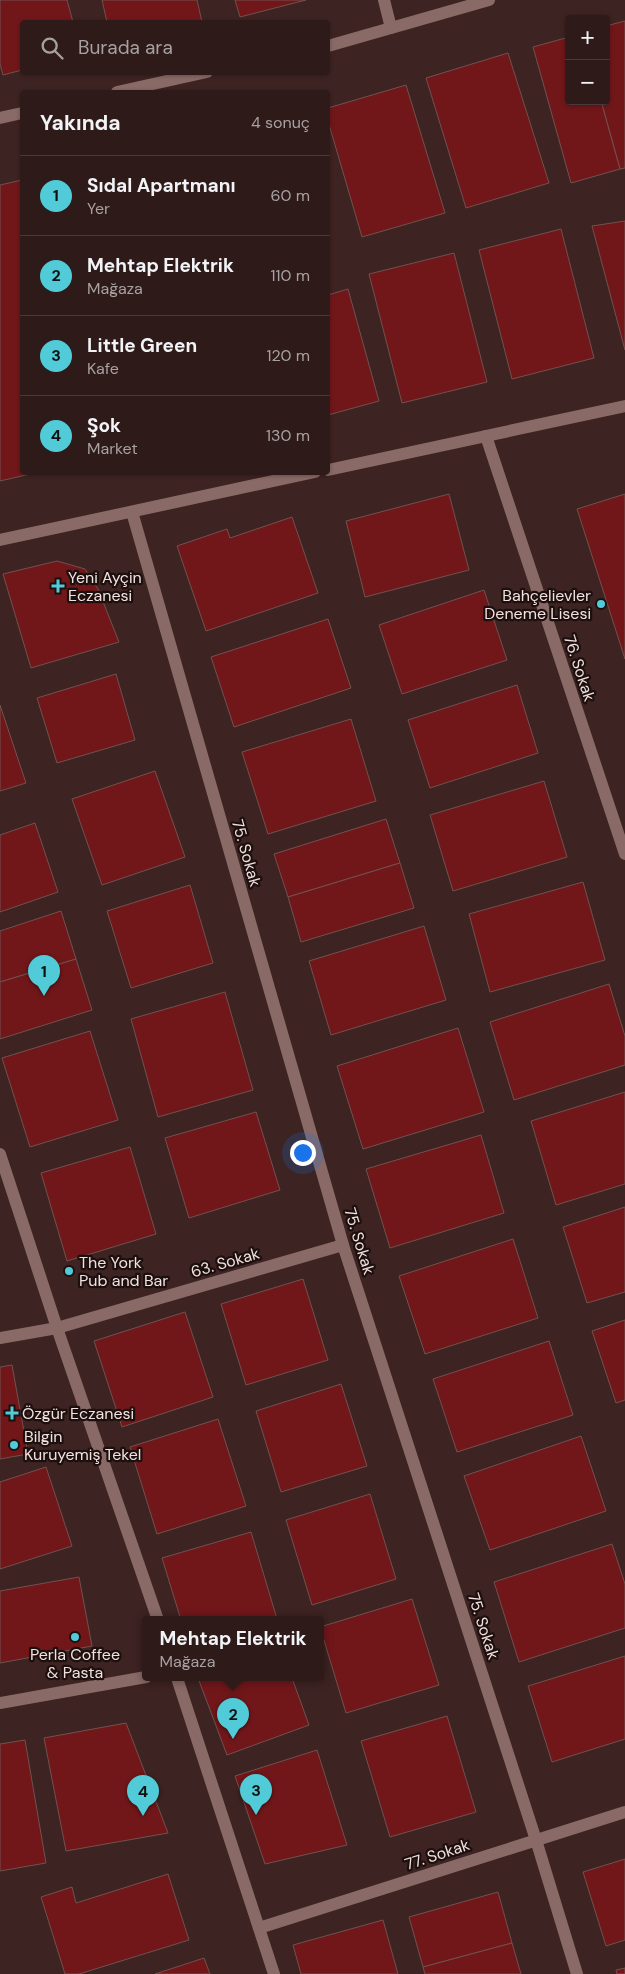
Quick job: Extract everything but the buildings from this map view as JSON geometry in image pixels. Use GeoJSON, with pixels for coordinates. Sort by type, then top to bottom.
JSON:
{"type":"FeatureCollection","features":[{"type":"Feature","properties":{"kind":"street"},"geometry":{"type":"LineString","coordinates":[[384,0],[391,28]]}},
{"type":"Feature","properties":{"kind":"street"},"geometry":{"type":"LineString","coordinates":[[330,45],[489,0]]}},
{"type":"Feature","properties":{"kind":"street"},"geometry":{"type":"LineString","coordinates":[[126,90],[194,75]]}},
{"type":"Feature","properties":{"kind":"street"},"geometry":{"type":"LineString","coordinates":[[0,118],[20,113]]}},
{"type":"Feature","properties":{"kind":"street"},"geometry":{"type":"LineString","coordinates":[[330,470],[625,406]]}},
{"type":"Feature","properties":{"kind":"street","name":"76. Sokak"},"geometry":{"type":"LineString","coordinates":[[486,436],[625,854]]}},
{"type":"Feature","properties":{"kind":"street"},"geometry":{"type":"LineString","coordinates":[[0,540],[301,475]]}},
{"type":"Feature","properties":{"kind":"street","name":"75. Sokak"},"geometry":{"type":"LineString","coordinates":[[132,512],[343,1244],[536,1840],[577,1974]]}},
{"type":"Feature","properties":{"kind":"street"},"geometry":{"type":"LineString","coordinates":[[0,1154],[56,1328],[157,1616]]}},
{"type":"Feature","properties":{"kind":"street","name":"63. Sokak"},"geometry":{"type":"LineString","coordinates":[[0,1338],[56,1328],[343,1244]]}},
{"type":"Feature","properties":{"kind":"street"},"geometry":{"type":"LineString","coordinates":[[0,1703],[142,1678]]}},
{"type":"Feature","properties":{"kind":"street"},"geometry":{"type":"LineString","coordinates":[[178,1681],[274,1974]]}},
{"type":"Feature","properties":{"kind":"street","name":"77. Sokak"},"geometry":{"type":"LineString","coordinates":[[259,1928],[625,1812]]}},
{"type":"Feature","properties":{"kind":"place","name":"Yeni Ayçin Eczanesi"},"geometry":{"type":"Point","coordinates":[58,586]}},
{"type":"Feature","properties":{"kind":"place","name":"Bahçelievler Deneme Lisesi"},"geometry":{"type":"Point","coordinates":[601,604]}},
{"type":"Feature","properties":{"kind":"place","name":"Sıdal Apartmanı"},"geometry":{"type":"Point","coordinates":[44,996]}},
{"type":"Feature","properties":{"kind":"place","name":"The York Pub and Bar"},"geometry":{"type":"Point","coordinates":[69,1271]}},
{"type":"Feature","properties":{"kind":"place","name":"Özgür Eczanesi"},"geometry":{"type":"Point","coordinates":[12,1413]}},
{"type":"Feature","properties":{"kind":"place","name":"Bilgin Kuruyemiş Tekel"},"geometry":{"type":"Point","coordinates":[14,1445]}},
{"type":"Feature","properties":{"kind":"place","name":"Perla Coffee & Pasta"},"geometry":{"type":"Point","coordinates":[75,1637]}},
{"type":"Feature","properties":{"kind":"place","name":"Mehtap Elektrik"},"geometry":{"type":"Point","coordinates":[233,1739]}},
{"type":"Feature","properties":{"kind":"place","name":"Little Green"},"geometry":{"type":"Point","coordinates":[256,1815]}},
{"type":"Feature","properties":{"kind":"place","name":"Şok"},"geometry":{"type":"Point","coordinates":[143,1816]}}]}
